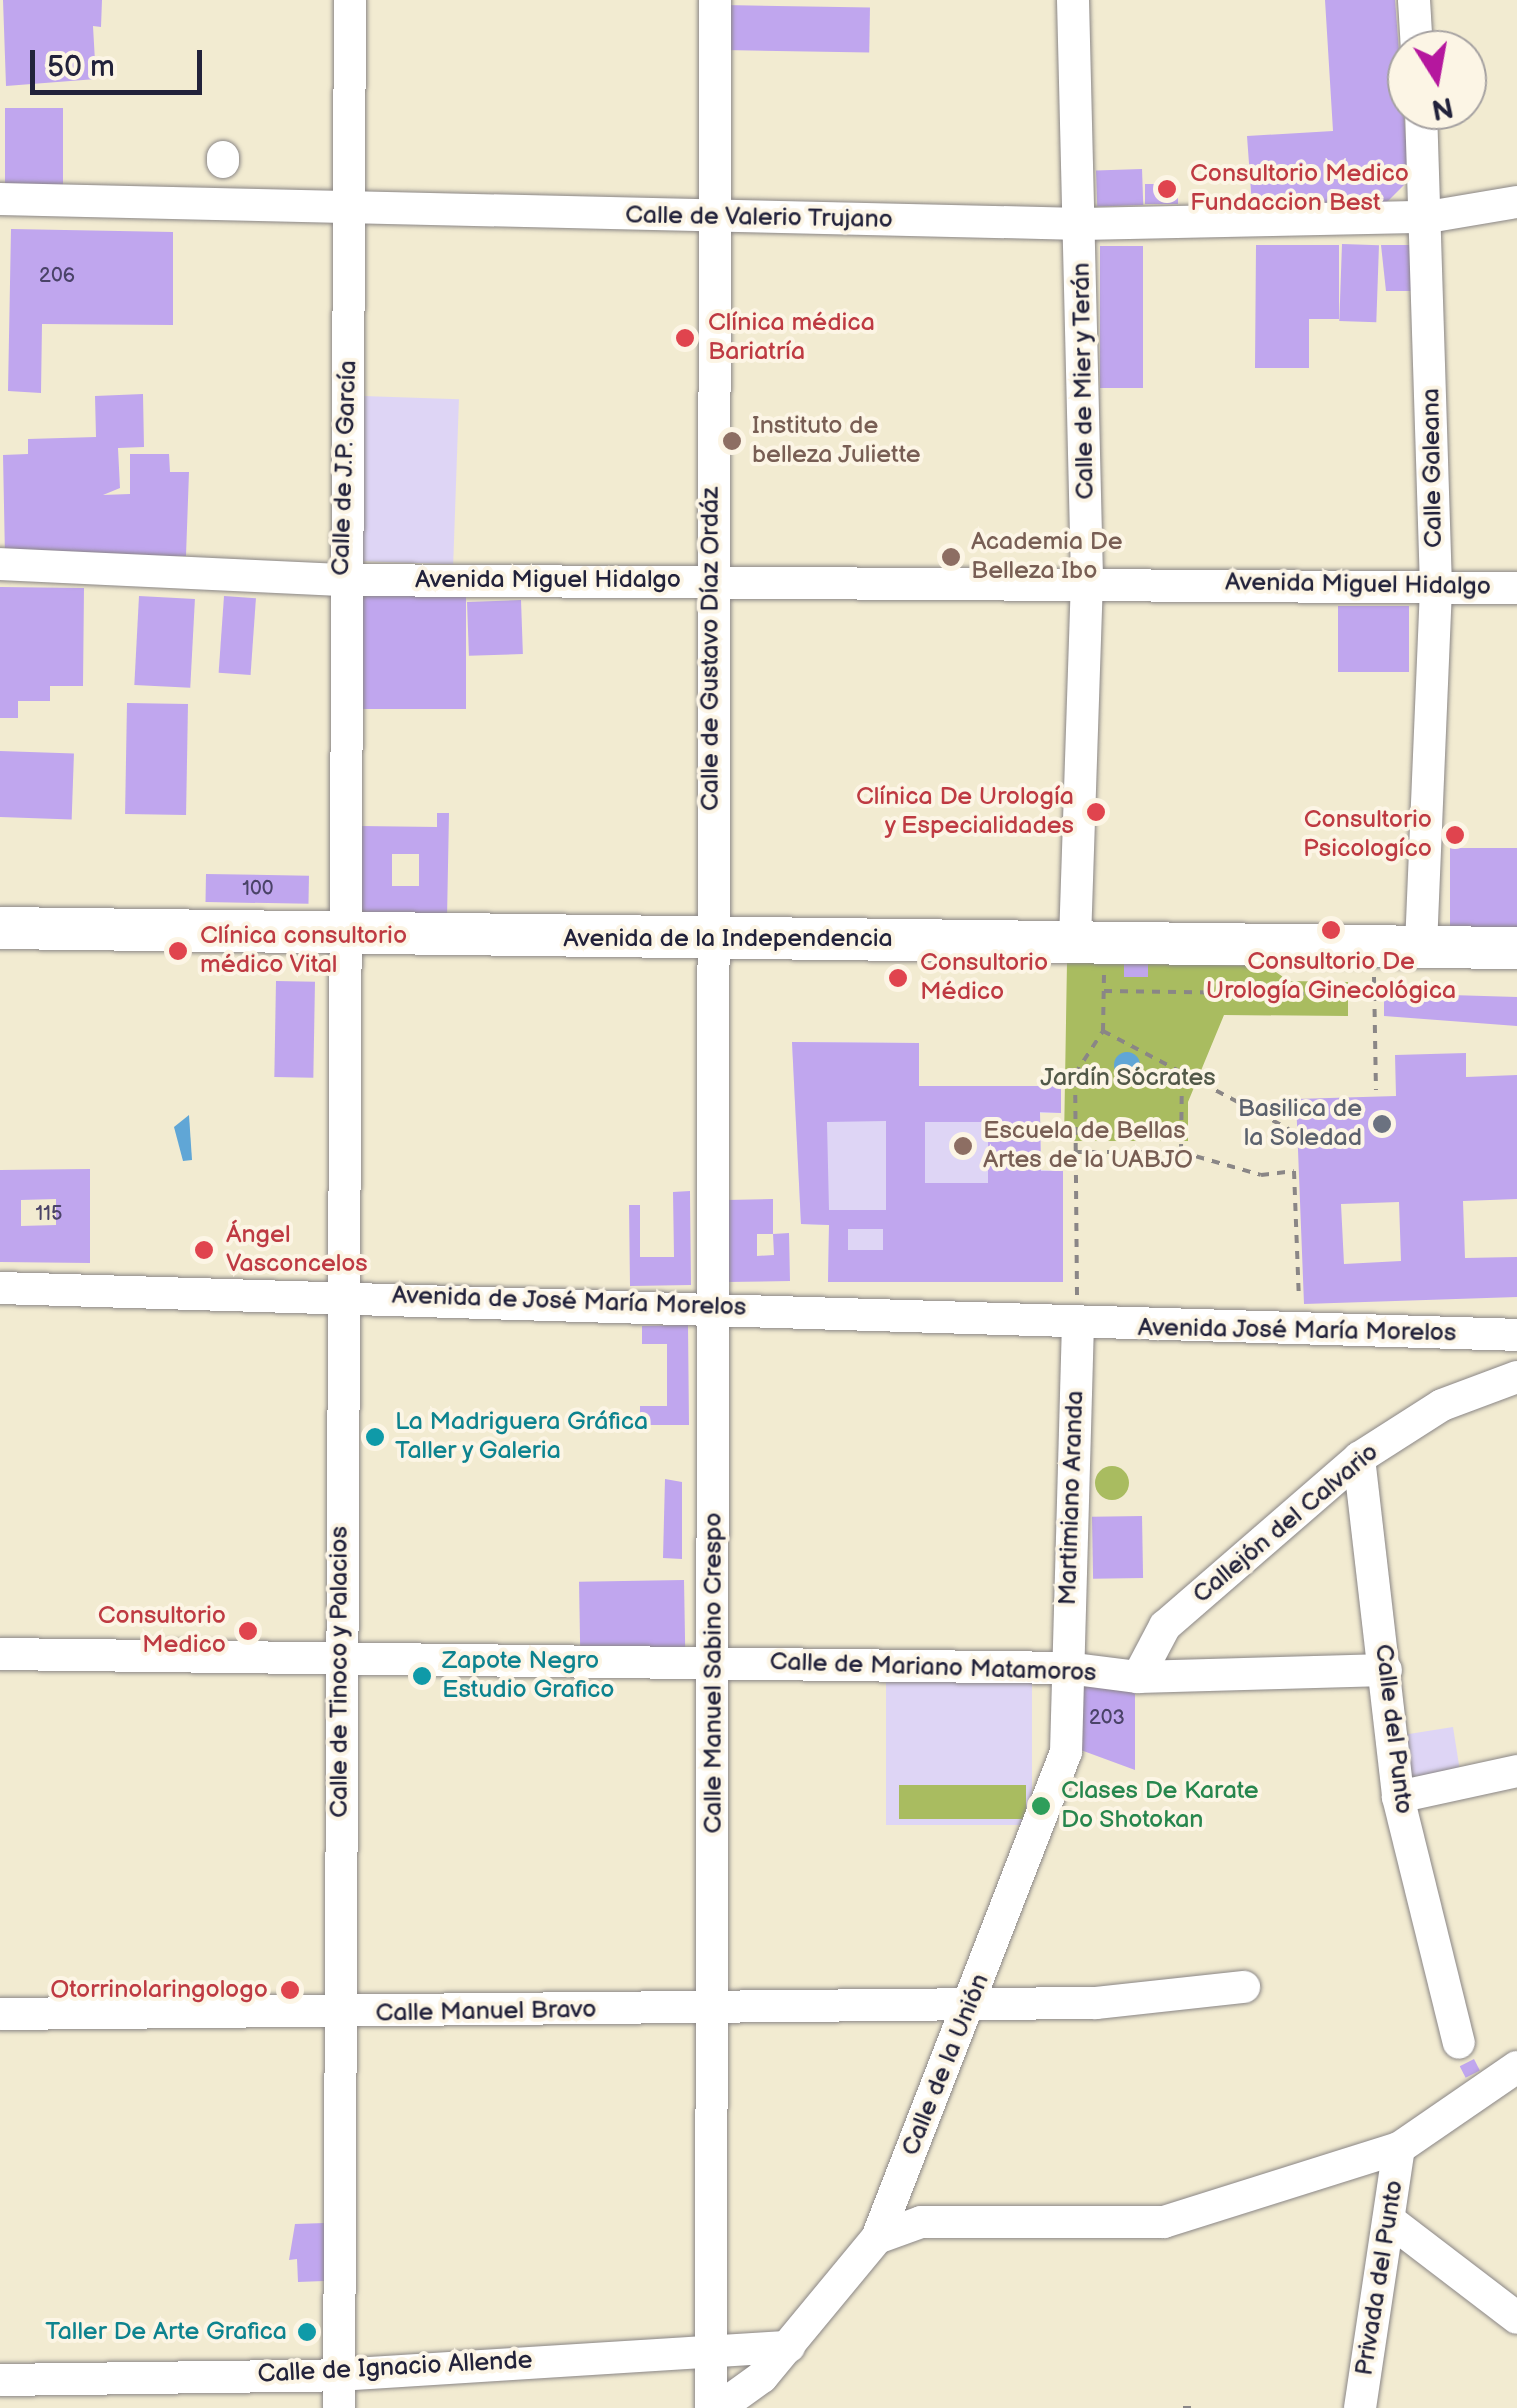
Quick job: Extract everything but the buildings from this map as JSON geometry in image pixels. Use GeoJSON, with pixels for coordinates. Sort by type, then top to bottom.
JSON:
{"type":"FeatureCollection","features":[{"type":"Feature","properties":{"kind":"main road","name":"Avenida de la Independencia"},"geometry":{"type":"LineString","coordinates":[[0,928],[346,936],[1517,948]]}},
{"type":"Feature","properties":{"kind":"street","name":"Calle de J.P. García"},"geometry":{"type":"LineString","coordinates":[[346,936],[341,580],[354,206],[350,0]]}},
{"type":"Feature","properties":{"kind":"street","name":"Calle de Gustavo Díaz Ordáz"},"geometry":{"type":"LineString","coordinates":[[712,939],[710,580],[716,0]]}},
{"type":"Feature","properties":{"kind":"street","name":"Calle de Mier y Terán"},"geometry":{"type":"LineString","coordinates":[[1074,0],[1087,579],[1076,942]]}},
{"type":"Feature","properties":{"kind":"street"},"geometry":{"type":"LineString","coordinates":[[1414,0],[1416,30]]}},
{"type":"Feature","properties":{"kind":"street","name":"Calle Galeana"},"geometry":{"type":"LineString","coordinates":[[1421,946],[1436,587],[1428,217],[1422,130]]}},
{"type":"Feature","properties":{"kind":"street","name":"Calle de Valerio Trujano"},"geometry":{"type":"LineString","coordinates":[[0,200],[223,175],[354,206],[714,218],[1081,224],[1428,217],[1517,202]]}},
{"type":"Feature","properties":{"kind":"street","name":"Avenida Miguel Hidalgo"},"geometry":{"type":"LineString","coordinates":[[0,564],[341,580],[1087,579],[1517,588]]}},
{"type":"Feature","properties":{"kind":"street","name":"Calle de Tinoco y Palacios"},"geometry":{"type":"LineString","coordinates":[[338,2392],[340,1295],[346,936]]}},
{"type":"Feature","properties":{"kind":"street","name":"Calle Manuel Sabino Crespo"},"geometry":{"type":"LineString","coordinates":[[711,2408],[716,1304],[712,939]]}},
{"type":"Feature","properties":{"kind":"street","name":"Avenida de José María Morelos"},"geometry":{"type":"LineString","coordinates":[[0,1288],[1077,1313]]}},
{"type":"Feature","properties":{"kind":"street","name":"Avenida José María Morelos"},"geometry":{"type":"LineString","coordinates":[[1077,1313],[1517,1335]]}},
{"type":"Feature","properties":{"kind":"street","name":"Martimiano Aranda"},"geometry":{"type":"LineString","coordinates":[[1066,1668],[1077,1313]]}},
{"type":"Feature","properties":{"kind":"street","name":"Callejón del Calvario"},"geometry":{"type":"LineString","coordinates":[[1138,1677],[1165,1626],[1359,1458],[1442,1405],[1516,1382]]}},
{"type":"Feature","properties":{"kind":"street","name":"Calle del Punto"},"geometry":{"type":"LineString","coordinates":[[1359,1458],[1398,1797],[1460,2044]]}},
{"type":"Feature","properties":{"kind":"street","name":"Calle de Mariano Matamoros"},"geometry":{"type":"LineString","coordinates":[[0,1654],[341,1662],[713,1661],[1066,1668],[1138,1677],[1386,1670]]}},
{"type":"Feature","properties":{"kind":"street","name":"Calle de la Unión"},"geometry":{"type":"LineString","coordinates":[[719,2408],[789,2347],[877,2238],[972,2002],[1066,1752],[1066,1668]]}},
{"type":"Feature","properties":{"kind":"street"},"geometry":{"type":"LineString","coordinates":[[1398,1797],[1517,1770]]}},
{"type":"Feature","properties":{"kind":"street","name":"Calle Manuel Bravo"},"geometry":{"type":"LineString","coordinates":[[0,2014],[338,2014],[1096,2003],[1244,1987]]}},
{"type":"Feature","properties":{"kind":"street"},"geometry":{"type":"LineString","coordinates":[[877,2238],[921,2222],[1164,2222],[1399,2148],[1517,2067]]}},
{"type":"Feature","properties":{"kind":"street","name":"Privada del Punto"},"geometry":{"type":"LineString","coordinates":[[1360,2408],[1399,2148]]}},
{"type":"Feature","properties":{"kind":"street"},"geometry":{"type":"LineString","coordinates":[[1388,2220],[1517,2318]]}},
{"type":"Feature","properties":{"kind":"street","name":"Calle de Ignacio Allende"},"geometry":{"type":"LineString","coordinates":[[0,2380],[338,2392],[710,2348],[789,2347]]}},
{"type":"Feature","properties":{"kind":"path"},"geometry":{"type":"LineString","coordinates":[[1104,991],[1375,995]]}},
{"type":"Feature","properties":{"kind":"path"},"geometry":{"type":"LineString","coordinates":[[1374,1008],[1376,1090]]}},
{"type":"Feature","properties":{"kind":"path"},"geometry":{"type":"LineString","coordinates":[[1077,1313],[1075,1074],[1103,1031],[1104,1010]]}},
{"type":"Feature","properties":{"kind":"path"},"geometry":{"type":"LineString","coordinates":[[1103,1031],[1288,1129]]}},
{"type":"Feature","properties":{"kind":"path"},"geometry":{"type":"LineString","coordinates":[[1181,1152],[1182,1073]]}},
{"type":"Feature","properties":{"kind":"path"},"geometry":{"type":"LineString","coordinates":[[1075,1152],[1181,1152],[1261,1175],[1294,1171],[1300,1304]]}},
{"type":"Feature","properties":{"kind":"path"},"geometry":{"type":"LineString","coordinates":[[1183,2408],[1197,2408]]}},
{"type":"Feature","properties":{"kind":"shaded area"},"geometry":{"type":"Polygon","coordinates":[[[363,396],[459,399],[453,564],[357,561],[363,396]]]}},
{"type":"Feature","properties":{"kind":"shaded area"},"geometry":{"type":"Polygon","coordinates":[[[792,1042],[919,1043],[919,1086],[1061,1086],[1061,1113],[1040,1113],[1041,1170],[1063,1171],[1063,1223],[916,1223],[915,1282],[828,1282],[829,1225],[801,1224],[792,1042]]]}},
{"type":"Feature","properties":{"kind":"shaded area"},"geometry":{"type":"Polygon","coordinates":[[[886,1679],[1032,1679],[1032,1825],[886,1825],[886,1679]]]}},
{"type":"Feature","properties":{"kind":"shaded area"},"geometry":{"type":"Polygon","coordinates":[[[1453,1727],[1460,1769],[1409,1777],[1403,1735],[1453,1727]]]}},
{"type":"Feature","properties":{"kind":"green space","name":"Jardín Sócrates"},"geometry":{"type":"Polygon","coordinates":[[[1067,962],[1124,964],[1124,977],[1147,977],[1148,964],[1267,966],[1289,981],[1348,982],[1348,1016],[1224,1015],[1188,1102],[1188,1141],[1064,1141],[1067,962]]]}},
{"type":"Feature","properties":{"kind":"green space"},"geometry":{"type":"Polygon","coordinates":[[[1112,1466],[1124,1471],[1129,1483],[1124,1495],[1112,1500],[1100,1495],[1095,1483],[1100,1471],[1112,1466]]]}},
{"type":"Feature","properties":{"kind":"green space"},"geometry":{"type":"Polygon","coordinates":[[[899,1785],[1026,1785],[1026,1819],[899,1819],[899,1785]]]}},
{"type":"Feature","properties":{"kind":"water"},"geometry":{"type":"Polygon","coordinates":[[[1127,1052],[1136,1056],[1140,1065],[1136,1074],[1127,1078],[1118,1074],[1114,1065],[1118,1056],[1127,1052]]]}},
{"type":"Feature","properties":{"kind":"water"},"geometry":{"type":"Polygon","coordinates":[[[189,1115],[192,1160],[183,1161],[174,1127],[189,1115]]]}},
{"type":"Feature","properties":{"kind":"place","name":"Consultorio Medico Fundaccion Best"},"geometry":{"type":"Point","coordinates":[1167,189]}},
{"type":"Feature","properties":{"kind":"place","name":"Clínica médica Bariatría"},"geometry":{"type":"Point","coordinates":[685,338]}},
{"type":"Feature","properties":{"kind":"place","name":"Instituto de belleza Juliette"},"geometry":{"type":"Point","coordinates":[732,441]}},
{"type":"Feature","properties":{"kind":"place","name":"Academia De Belleza Ibo"},"geometry":{"type":"Point","coordinates":[951,557]}},
{"type":"Feature","properties":{"kind":"place","name":"Clínica De Urología y Especialidades"},"geometry":{"type":"Point","coordinates":[1096,812]}},
{"type":"Feature","properties":{"kind":"place","name":"Consultorio Psicologíco"},"geometry":{"type":"Point","coordinates":[1455,835]}},
{"type":"Feature","properties":{"kind":"place","name":"Consultorio De Urología Ginecológica"},"geometry":{"type":"Point","coordinates":[1331,930]}},
{"type":"Feature","properties":{"kind":"place","name":"Clínica consultorio médico Vital"},"geometry":{"type":"Point","coordinates":[178,951]}},
{"type":"Feature","properties":{"kind":"place","name":"Consultorio Médico"},"geometry":{"type":"Point","coordinates":[898,978]}},
{"type":"Feature","properties":{"kind":"place","name":"Basilica de la Soledad"},"geometry":{"type":"Point","coordinates":[1382,1124]}},
{"type":"Feature","properties":{"kind":"place","name":"Escuela de Bellas Artes de la UABJO"},"geometry":{"type":"Point","coordinates":[963,1146]}},
{"type":"Feature","properties":{"kind":"place","name":"Ángel Vasconcelos"},"geometry":{"type":"Point","coordinates":[204,1250]}},
{"type":"Feature","properties":{"kind":"place","name":"La Madriguera Gráfica Taller y Galeria"},"geometry":{"type":"Point","coordinates":[375,1437]}},
{"type":"Feature","properties":{"kind":"place","name":"Consultorio Medico"},"geometry":{"type":"Point","coordinates":[248,1631]}},
{"type":"Feature","properties":{"kind":"place","name":"Zapote Negro Estudio Grafico"},"geometry":{"type":"Point","coordinates":[422,1676]}},
{"type":"Feature","properties":{"kind":"place","name":"Clases De Karate Do Shotokan"},"geometry":{"type":"Point","coordinates":[1041,1806]}},
{"type":"Feature","properties":{"kind":"place","name":"Otorrinolaringologo"},"geometry":{"type":"Point","coordinates":[290,1990]}},
{"type":"Feature","properties":{"kind":"place","name":"Taller De Arte Grafica"},"geometry":{"type":"Point","coordinates":[307,2332]}}]}
